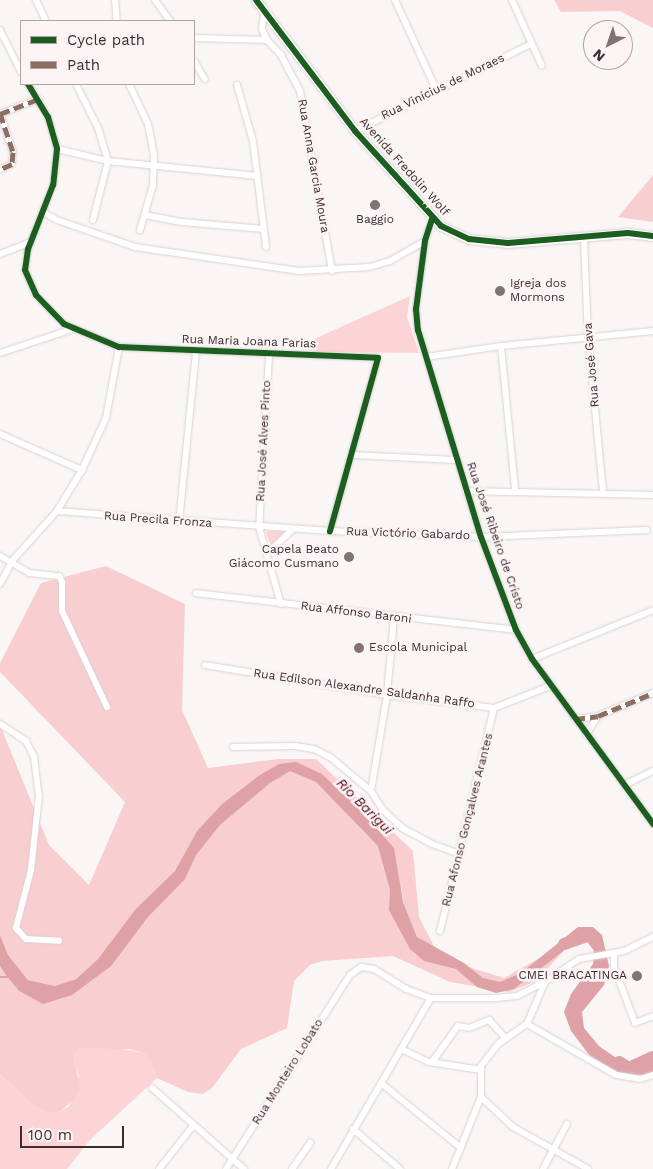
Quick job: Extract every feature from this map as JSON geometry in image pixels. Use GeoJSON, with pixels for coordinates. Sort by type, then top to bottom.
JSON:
{"type":"FeatureCollection","features":[{"type":"Feature","properties":{"kind":"main road","name":"Avenida Fredolin Wolf"},"geometry":{"type":"LineString","coordinates":[[256,0],[355,131],[432,219],[469,239],[508,243],[628,233],[653,236]]}},
{"type":"Feature","properties":{"kind":"street"},"geometry":{"type":"LineString","coordinates":[[36,0],[46,20]]}},
{"type":"Feature","properties":{"kind":"street"},"geometry":{"type":"LineString","coordinates":[[115,0],[117,20]]}},
{"type":"Feature","properties":{"kind":"street"},"geometry":{"type":"LineString","coordinates":[[155,0],[169,20]]}},
{"type":"Feature","properties":{"kind":"street"},"geometry":{"type":"LineString","coordinates":[[395,0],[436,89]]}},
{"type":"Feature","properties":{"kind":"street"},"geometry":{"type":"LineString","coordinates":[[512,0],[542,66]]}},
{"type":"Feature","properties":{"kind":"street"},"geometry":{"type":"LineString","coordinates":[[195,38],[267,40],[262,29],[264,13]]}},
{"type":"Feature","properties":{"kind":"street"},"geometry":{"type":"LineString","coordinates":[[0,30],[20,70]]}},
{"type":"Feature","properties":{"kind":"street","name":"Rua Anna Garcia Moura"},"geometry":{"type":"LineString","coordinates":[[267,40],[281,55],[300,91],[332,271]]}},
{"type":"Feature","properties":{"kind":"street","name":"Rua Vinícius de Moraes"},"geometry":{"type":"LineString","coordinates":[[355,131],[436,89],[532,44]]}},
{"type":"Feature","properties":{"kind":"street"},"geometry":{"type":"LineString","coordinates":[[195,63],[205,80]]}},
{"type":"Feature","properties":{"kind":"street"},"geometry":{"type":"LineString","coordinates":[[0,354],[73,329],[36,295],[28,282],[25,270],[31,242],[53,185],[57,149],[48,117],[29,85]]}},
{"type":"Feature","properties":{"kind":"street"},"geometry":{"type":"LineString","coordinates":[[76,85],[98,128],[108,161],[93,220]]}},
{"type":"Feature","properties":{"kind":"street"},"geometry":{"type":"LineString","coordinates":[[129,85],[148,124],[155,166],[140,230]]}},
{"type":"Feature","properties":{"kind":"street"},"geometry":{"type":"LineString","coordinates":[[237,85],[253,142],[266,247]]}},
{"type":"Feature","properties":{"kind":"street"},"geometry":{"type":"LineString","coordinates":[[0,169],[12,164],[13,152],[0,114],[38,99]]}},
{"type":"Feature","properties":{"kind":"street"},"geometry":{"type":"LineString","coordinates":[[57,149],[108,161],[257,176]]}},
{"type":"Feature","properties":{"kind":"street"},"geometry":{"type":"LineString","coordinates":[[43,212],[57,220],[136,247],[299,271],[332,271],[370,267],[390,261],[424,241]]}},
{"type":"Feature","properties":{"kind":"street"},"geometry":{"type":"LineString","coordinates":[[145,215],[264,229]]}},
{"type":"Feature","properties":{"kind":"street","name":"Rua José Ribeiro de Cristo"},"geometry":{"type":"LineString","coordinates":[[432,219],[424,241],[416,309],[426,357],[481,537],[516,630],[532,659],[586,735],[653,823]]}},
{"type":"Feature","properties":{"kind":"street","name":"Rua José Gava"},"geometry":{"type":"LineString","coordinates":[[584,238],[588,336],[604,493]]}},
{"type":"Feature","properties":{"kind":"street"},"geometry":{"type":"LineString","coordinates":[[0,254],[31,242]]}},
{"type":"Feature","properties":{"kind":"street","name":"Rua Maria Joana Farias"},"geometry":{"type":"LineString","coordinates":[[73,329],[119,347],[269,356],[378,358],[350,455]]}},
{"type":"Feature","properties":{"kind":"street"},"geometry":{"type":"LineString","coordinates":[[426,357],[588,336],[653,331]]}},
{"type":"Feature","properties":{"kind":"street"},"geometry":{"type":"LineString","coordinates":[[501,346],[515,490]]}},
{"type":"Feature","properties":{"kind":"street"},"geometry":{"type":"LineString","coordinates":[[0,584],[12,561],[57,512],[82,470],[106,418],[119,347]]}},
{"type":"Feature","properties":{"kind":"street"},"geometry":{"type":"LineString","coordinates":[[179,522],[196,352]]}},
{"type":"Feature","properties":{"kind":"street","name":"Rua José Alves Pinto"},"geometry":{"type":"LineString","coordinates":[[269,356],[259,527],[281,604]]}},
{"type":"Feature","properties":{"kind":"street"},"geometry":{"type":"LineString","coordinates":[[0,434],[82,470]]}},
{"type":"Feature","properties":{"kind":"street"},"geometry":{"type":"LineString","coordinates":[[330,531],[350,455],[456,460]]}},
{"type":"Feature","properties":{"kind":"street"},"geometry":{"type":"LineString","coordinates":[[466,490],[653,495]]}},
{"type":"Feature","properties":{"kind":"street","name":"Rua Precila Fronza"},"geometry":{"type":"LineString","coordinates":[[57,512],[259,527]]}},
{"type":"Feature","properties":{"kind":"street","name":"Rua Victório Gabardo"},"geometry":{"type":"LineString","coordinates":[[259,527],[481,537],[647,530]]}},
{"type":"Feature","properties":{"kind":"street"},"geometry":{"type":"LineString","coordinates":[[267,554],[293,529]]}},
{"type":"Feature","properties":{"kind":"street"},"geometry":{"type":"LineString","coordinates":[[0,556],[12,561],[29,573],[59,576],[62,582],[62,611],[108,707]]}},
{"type":"Feature","properties":{"kind":"street","name":"Rua Affonso Baroni"},"geometry":{"type":"LineString","coordinates":[[196,593],[516,630]]}},
{"type":"Feature","properties":{"kind":"street"},"geometry":{"type":"LineString","coordinates":[[532,659],[653,610]]}},
{"type":"Feature","properties":{"kind":"street"},"geometry":{"type":"LineString","coordinates":[[371,791],[387,695],[394,617]]}},
{"type":"Feature","properties":{"kind":"street","name":"Rua Edilson Alexandre Saldanha Raffo"},"geometry":{"type":"LineString","coordinates":[[205,665],[387,695],[494,708],[550,686]]}},
{"type":"Feature","properties":{"kind":"street"},"geometry":{"type":"LineString","coordinates":[[575,719],[598,716],[653,693]]}},
{"type":"Feature","properties":{"kind":"street","name":"Rua Afonso Gonçalves Arantes"},"geometry":{"type":"LineString","coordinates":[[440,931],[494,708]]}},
{"type":"Feature","properties":{"kind":"street"},"geometry":{"type":"LineString","coordinates":[[586,735],[598,716]]}},
{"type":"Feature","properties":{"kind":"street"},"geometry":{"type":"LineString","coordinates":[[0,724],[26,741],[34,757],[38,795],[31,870],[16,928],[26,939],[59,941]]}},
{"type":"Feature","properties":{"kind":"street"},"geometry":{"type":"LineString","coordinates":[[233,747],[295,746],[314,748],[330,757],[371,791],[383,810],[402,828],[432,844],[460,854]]}},
{"type":"Feature","properties":{"kind":"street"},"geometry":{"type":"LineString","coordinates":[[624,785],[653,771]]}},
{"type":"Feature","properties":{"kind":"street"},"geometry":{"type":"LineString","coordinates":[[331,1169],[431,998],[518,996],[545,982],[578,960],[612,954],[653,937]]}},
{"type":"Feature","properties":{"kind":"street"},"geometry":{"type":"LineString","coordinates":[[612,954],[614,967],[635,1023],[653,1016]]}},
{"type":"Feature","properties":{"kind":"street","name":"Rua Monteiro Lobato"},"geometry":{"type":"LineString","coordinates":[[226,1169],[350,975],[361,967],[374,969],[406,989],[431,998]]}},
{"type":"Feature","properties":{"kind":"street"},"geometry":{"type":"LineString","coordinates":[[451,1168],[481,1098],[481,1070],[490,1054],[526,1024],[545,982]]}},
{"type":"Feature","properties":{"kind":"street"},"geometry":{"type":"LineString","coordinates":[[432,1062],[458,1026],[469,1028],[490,1020],[506,1039]]}},
{"type":"Feature","properties":{"kind":"street"},"geometry":{"type":"LineString","coordinates":[[526,1024],[616,1075],[640,1079],[653,1075]]}},
{"type":"Feature","properties":{"kind":"street"},"geometry":{"type":"LineString","coordinates":[[401,1049],[432,1062],[481,1070]]}},
{"type":"Feature","properties":{"kind":"street"},"geometry":{"type":"LineString","coordinates":[[381,1083],[461,1148]]}},
{"type":"Feature","properties":{"kind":"street"},"geometry":{"type":"LineString","coordinates":[[152,1088],[244,1169]]}},
{"type":"Feature","properties":{"kind":"street"},"geometry":{"type":"LineString","coordinates":[[481,1098],[513,1127],[588,1169]]}},
{"type":"Feature","properties":{"kind":"street"},"geometry":{"type":"LineString","coordinates":[[543,1169],[567,1124]]}},
{"type":"Feature","properties":{"kind":"street"},"geometry":{"type":"LineString","coordinates":[[159,1169],[193,1126]]}},
{"type":"Feature","properties":{"kind":"street"},"geometry":{"type":"LineString","coordinates":[[354,1129],[400,1169]]}},
{"type":"Feature","properties":{"kind":"street"},"geometry":{"type":"LineString","coordinates":[[292,1169],[310,1144]]}},
{"type":"Feature","properties":{"kind":"shaded area"},"geometry":{"type":"Polygon","coordinates":[[[554,0],[653,0],[653,28],[620,11],[561,12],[554,0]]]}},
{"type":"Feature","properties":{"kind":"shaded area"},"geometry":{"type":"Polygon","coordinates":[[[653,175],[653,222],[618,217],[653,175]]]}},
{"type":"Feature","properties":{"kind":"shaded area"},"geometry":{"type":"Polygon","coordinates":[[[410,296],[407,317],[419,353],[312,352],[314,339],[410,296]]]}},
{"type":"Feature","properties":{"kind":"shaded area"},"geometry":{"type":"Polygon","coordinates":[[[268,531],[287,531],[272,548],[266,533],[268,531]]]}},
{"type":"Feature","properties":{"kind":"shaded area"},"geometry":{"type":"Polygon","coordinates":[[[106,566],[185,604],[182,710],[208,768],[278,759],[316,759],[413,851],[419,917],[436,950],[417,937],[403,902],[401,883],[403,936],[462,965],[504,978],[545,955],[574,930],[588,927],[594,931],[571,943],[536,981],[509,992],[450,982],[393,956],[322,961],[310,965],[294,981],[287,1028],[241,1049],[212,1088],[203,1094],[188,1092],[157,1078],[151,1061],[143,1053],[130,1049],[78,1048],[74,1058],[80,1086],[75,1098],[61,1111],[52,1113],[33,1105],[0,1074],[0,966],[19,991],[40,1002],[82,981],[135,910],[98,959],[76,979],[55,986],[28,980],[8,955],[0,935],[0,725],[49,845],[89,885],[125,802],[0,672],[0,663],[41,583],[106,566]],[[279,764],[222,804],[197,831],[183,857],[215,820],[273,781],[279,764]]]}},
{"type":"Feature","properties":{"kind":"shaded area"},"geometry":{"type":"Polygon","coordinates":[[[296,762],[322,774],[360,810],[394,848],[403,902],[417,937],[464,963],[483,978],[500,982],[521,973],[578,927],[593,927],[602,935],[609,966],[604,985],[582,1012],[584,1028],[599,1046],[619,1060],[634,1066],[653,1059],[653,1073],[636,1077],[619,1073],[590,1056],[571,1031],[564,1012],[571,994],[593,964],[594,944],[584,935],[514,989],[496,993],[477,987],[456,969],[424,961],[410,949],[389,910],[390,890],[378,846],[316,782],[290,771],[270,783],[220,825],[196,855],[185,879],[148,917],[111,966],[72,995],[43,1004],[19,991],[6,975],[0,966],[0,935],[8,955],[28,980],[55,986],[76,979],[98,959],[135,910],[175,871],[197,831],[222,804],[260,775],[279,764],[296,762]]]}},
{"type":"Feature","properties":{"kind":"shaded area"},"geometry":{"type":"Polygon","coordinates":[[[84,1044],[104,1045],[143,1053],[151,1061],[157,1078],[90,1140],[67,1169],[0,1169],[0,1074],[18,1091],[52,1113],[61,1111],[69,1106],[79,1077],[74,1058],[76,1048],[84,1044]]]}},
{"type":"Feature","properties":{"kind":"waterway","name":"Rio Barigui"},"geometry":{"type":"LineString","coordinates":[[564,944],[590,935],[597,945]]}},
{"type":"Feature","properties":{"kind":"waterway"},"geometry":{"type":"LineString","coordinates":[[0,977],[8,977]]}},
{"type":"Feature","properties":{"kind":"waterway","name":"Rio Barigui"},"geometry":{"type":"LineString","coordinates":[[619,1062],[629,1068],[653,1057]]}},
{"type":"Feature","properties":{"kind":"marked path"},"geometry":{"type":"LineString","coordinates":[[0,114],[38,99]]}},
{"type":"Feature","properties":{"kind":"marked path"},"geometry":{"type":"LineString","coordinates":[[0,113],[13,152],[12,164],[0,169]]}},
{"type":"Feature","properties":{"kind":"marked path"},"geometry":{"type":"LineString","coordinates":[[575,719],[598,716],[653,693]]}},
{"type":"Feature","properties":{"kind":"cycle path"},"geometry":{"type":"LineString","coordinates":[[256,0],[355,131],[441,226],[469,239],[508,243],[628,233],[653,236]]}},
{"type":"Feature","properties":{"kind":"cycle path"},"geometry":{"type":"LineString","coordinates":[[29,85],[48,117],[57,149],[53,185],[28,249],[25,270],[36,295],[64,324],[119,347],[378,358],[330,531]]}},
{"type":"Feature","properties":{"kind":"cycle path"},"geometry":{"type":"LineString","coordinates":[[432,219],[425,241],[416,309],[418,330],[481,537],[516,630],[532,659],[653,824]]}},
{"type":"Feature","properties":{"kind":"place","name":"Baggio"},"geometry":{"type":"Point","coordinates":[375,205]}},
{"type":"Feature","properties":{"kind":"place","name":"Igreja dos Mormons"},"geometry":{"type":"Point","coordinates":[500,291]}},
{"type":"Feature","properties":{"kind":"place","name":"Capela Beato Giácomo Cusmano"},"geometry":{"type":"Point","coordinates":[349,557]}},
{"type":"Feature","properties":{"kind":"place","name":"Escola Municipal"},"geometry":{"type":"Point","coordinates":[359,648]}},
{"type":"Feature","properties":{"kind":"place","name":"CMEI BRACATINGA"},"geometry":{"type":"Point","coordinates":[637,976]}}]}
